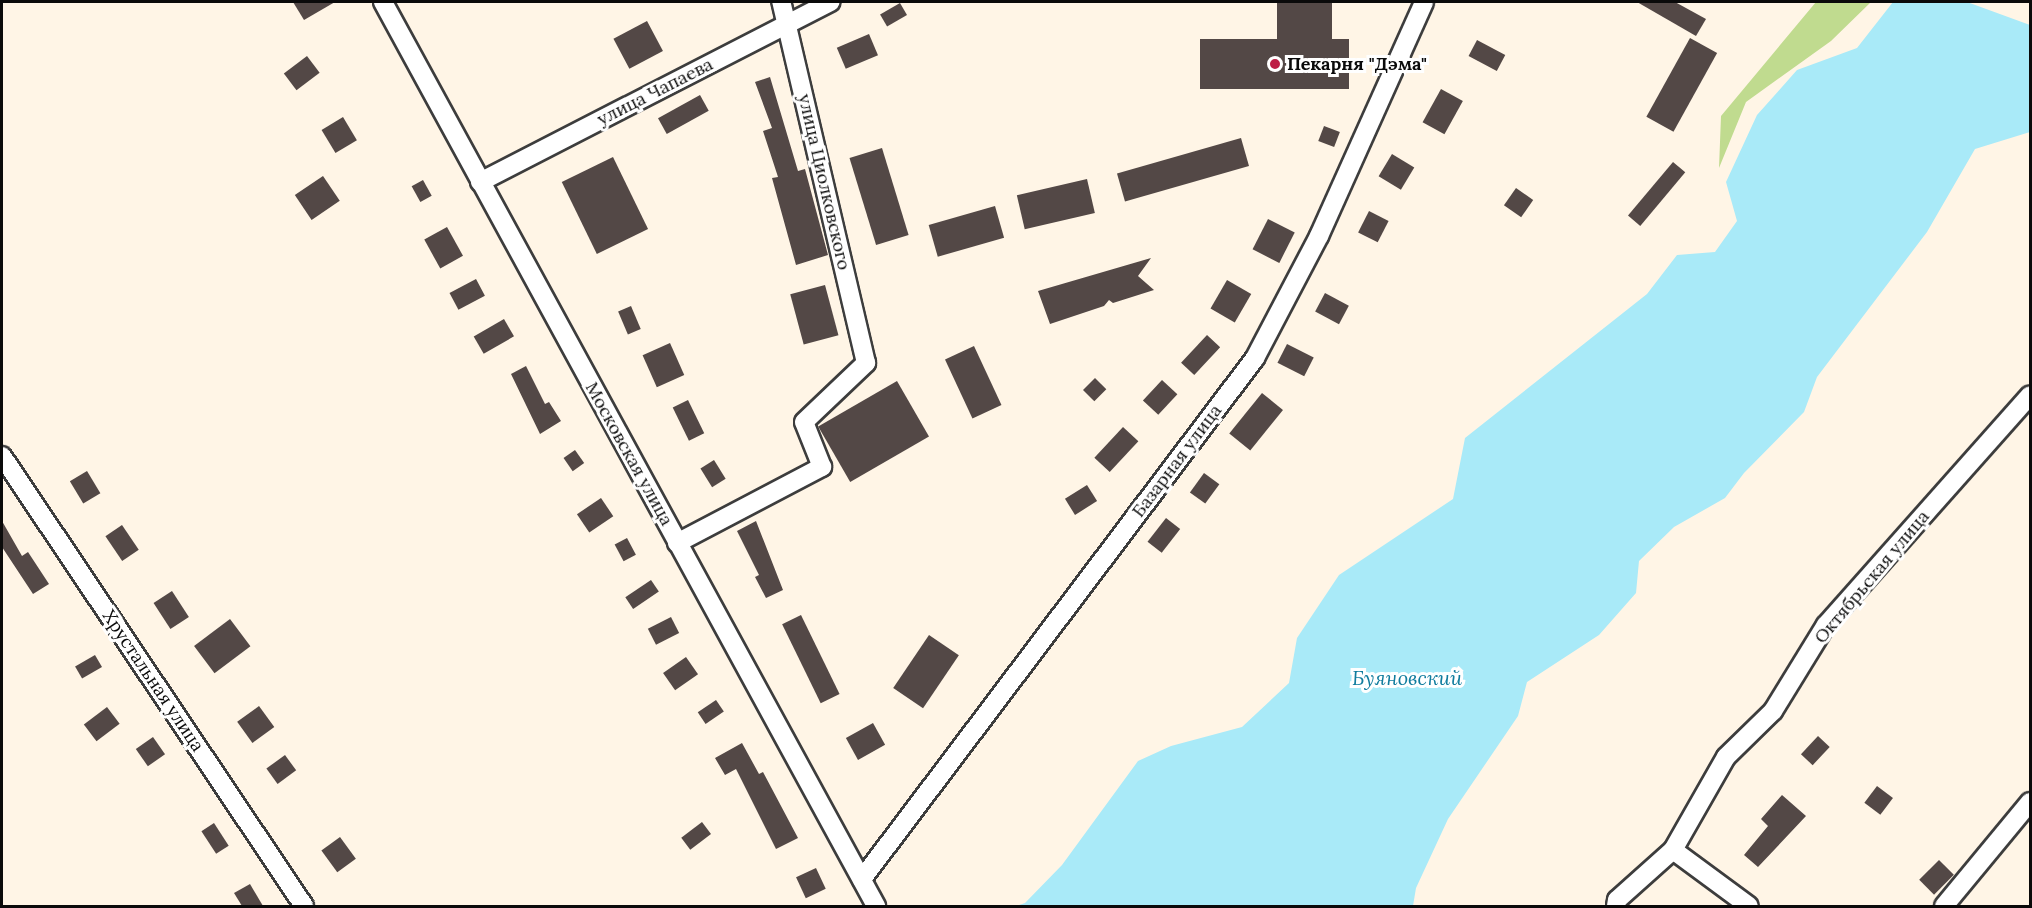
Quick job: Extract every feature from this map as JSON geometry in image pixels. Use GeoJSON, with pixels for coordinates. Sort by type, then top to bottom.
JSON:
{"type":"FeatureCollection","features":[{"type":"Feature","properties":{"kind":"street","name":"Московская улица"},"geometry":{"type":"LineString","coordinates":[[383,2],[876,906]]}},
{"type":"Feature","properties":{"kind":"street","name":"улица Циолковского"},"geometry":{"type":"LineString","coordinates":[[677,543],[822,467],[804,422],[866,363],[781,2]]}},
{"type":"Feature","properties":{"kind":"street","name":"улица Чапаева"},"geometry":{"type":"LineString","coordinates":[[480,182],[830,2]]}},
{"type":"Feature","properties":{"kind":"street","name":"Базарная улица"},"geometry":{"type":"LineString","coordinates":[[862,879],[1255,358],[1319,236],[1424,2]]}},
{"type":"Feature","properties":{"kind":"street","name":"Октябрьская улица"},"geometry":{"type":"LineString","coordinates":[[1616,906],[1617,900],[1673,850],[1726,757],[1773,711],[1826,625],[2031,395]]}},
{"type":"Feature","properties":{"kind":"street","name":"Хрустальная улица"},"geometry":{"type":"LineString","coordinates":[[2,456],[304,906]]}},
{"type":"Feature","properties":{"kind":"street"},"geometry":{"type":"LineString","coordinates":[[1944,906],[2031,802]]}},
{"type":"Feature","properties":{"kind":"street"},"geometry":{"type":"LineString","coordinates":[[1673,850],[1749,906]]}},
{"type":"Feature","properties":{"kind":"green space"},"geometry":{"type":"Polygon","coordinates":[[[1816,2],[1871,2],[1831,41],[1746,102],[1719,168],[1721,116],[1816,2]]]}},
{"type":"Feature","properties":{"kind":"water","name":"Буяновский"},"geometry":{"type":"Polygon","coordinates":[[[1893,2],[1967,2],[2030,25],[2030,132],[1975,149],[1927,232],[1817,377],[1804,412],[1744,473],[1725,498],[1674,527],[1639,561],[1636,593],[1599,635],[1527,682],[1518,716],[1448,819],[1416,888],[1413,906],[1016,906],[1025,903],[1062,865],[1138,761],[1171,746],[1242,727],[1289,683],[1297,638],[1339,575],[1453,499],[1465,438],[1647,294],[1677,255],[1715,252],[1737,221],[1726,182],[1757,115],[1797,70],[1857,48],[1893,2]]]}},
{"type":"Feature","properties":{"kind":"building"},"geometry":{"type":"Polygon","coordinates":[[[293,2],[335,2],[304,20],[293,2]]]}},
{"type":"Feature","properties":{"kind":"building"},"geometry":{"type":"Polygon","coordinates":[[[1637,2],[1675,2],[1706,19],[1696,36],[1637,2]]]}},
{"type":"Feature","properties":{"kind":"building"},"geometry":{"type":"Polygon","coordinates":[[[900,3],[907,15],[887,27],[880,14],[900,3]]]}},
{"type":"Feature","properties":{"kind":"building","name":"Пекарня \"Дэма\""},"geometry":{"type":"Polygon","coordinates":[[[1277,3],[1332,3],[1332,39],[1349,39],[1349,89],[1200,89],[1200,39],[1277,39],[1277,3]]]}},
{"type":"Feature","properties":{"kind":"building"},"geometry":{"type":"Polygon","coordinates":[[[647,21],[663,51],[629,69],[613,39],[647,21]]]}},
{"type":"Feature","properties":{"kind":"building"},"geometry":{"type":"Polygon","coordinates":[[[869,34],[878,55],[846,69],[837,48],[869,34]]]}},
{"type":"Feature","properties":{"kind":"building"},"geometry":{"type":"Polygon","coordinates":[[[1690,38],[1717,53],[1673,132],[1646,117],[1690,38]]]}},
{"type":"Feature","properties":{"kind":"building"},"geometry":{"type":"Polygon","coordinates":[[[1477,40],[1505,55],[1497,71],[1469,56],[1477,40]]]}},
{"type":"Feature","properties":{"kind":"building"},"geometry":{"type":"Polygon","coordinates":[[[307,56],[320,73],[296,90],[284,73],[307,56]]]}},
{"type":"Feature","properties":{"kind":"building"},"geometry":{"type":"Polygon","coordinates":[[[770,77],[798,171],[805,169],[828,255],[796,265],[772,178],[778,177],[763,131],[772,128],[755,82],[770,77]]]}},
{"type":"Feature","properties":{"kind":"building"},"geometry":{"type":"Polygon","coordinates":[[[1441,89],[1463,101],[1444,134],[1423,122],[1441,89]]]}},
{"type":"Feature","properties":{"kind":"building"},"geometry":{"type":"Polygon","coordinates":[[[700,95],[709,111],[667,134],[658,118],[700,95]]]}},
{"type":"Feature","properties":{"kind":"building"},"geometry":{"type":"Polygon","coordinates":[[[343,117],[357,140],[335,153],[322,130],[343,117]]]}},
{"type":"Feature","properties":{"kind":"building"},"geometry":{"type":"Polygon","coordinates":[[[1324,126],[1340,132],[1334,147],[1318,141],[1324,126]]]}},
{"type":"Feature","properties":{"kind":"building"},"geometry":{"type":"Polygon","coordinates":[[[1241,138],[1249,166],[1125,201],[1117,174],[1241,138]]]}},
{"type":"Feature","properties":{"kind":"building"},"geometry":{"type":"Polygon","coordinates":[[[882,148],[909,235],[876,245],[849,158],[882,148]]]}},
{"type":"Feature","properties":{"kind":"building"},"geometry":{"type":"Polygon","coordinates":[[[1392,154],[1414,167],[1401,190],[1379,176],[1392,154]]]}},
{"type":"Feature","properties":{"kind":"building"},"geometry":{"type":"Polygon","coordinates":[[[613,157],[648,229],[597,254],[562,182],[613,157]]]}},
{"type":"Feature","properties":{"kind":"building"},"geometry":{"type":"Polygon","coordinates":[[[1673,162],[1685,172],[1640,226],[1628,216],[1673,162]]]}},
{"type":"Feature","properties":{"kind":"building"},"geometry":{"type":"Polygon","coordinates":[[[323,176],[340,201],[312,220],[295,195],[323,176]]]}},
{"type":"Feature","properties":{"kind":"building"},"geometry":{"type":"Polygon","coordinates":[[[1087,179],[1095,213],[1025,229],[1017,195],[1087,179]]]}},
{"type":"Feature","properties":{"kind":"building"},"geometry":{"type":"Polygon","coordinates":[[[423,180],[432,196],[420,202],[412,186],[423,180]]]}},
{"type":"Feature","properties":{"kind":"building"},"geometry":{"type":"Polygon","coordinates":[[[1516,188],[1533,200],[1521,217],[1504,205],[1516,188]]]}},
{"type":"Feature","properties":{"kind":"building"},"geometry":{"type":"Polygon","coordinates":[[[995,206],[1004,238],[938,257],[929,225],[995,206]]]}},
{"type":"Feature","properties":{"kind":"building"},"geometry":{"type":"Polygon","coordinates":[[[1369,211],[1389,221],[1378,242],[1358,232],[1369,211]]]}},
{"type":"Feature","properties":{"kind":"building"},"geometry":{"type":"Polygon","coordinates":[[[1268,219],[1295,233],[1279,263],[1253,249],[1268,219]]]}},
{"type":"Feature","properties":{"kind":"building"},"geometry":{"type":"Polygon","coordinates":[[[447,227],[463,256],[440,268],[424,240],[447,227]]]}},
{"type":"Feature","properties":{"kind":"building"},"geometry":{"type":"Polygon","coordinates":[[[1151,258],[1138,276],[1154,290],[1113,303],[1109,300],[1104,306],[1050,324],[1038,291],[1151,258]]]}},
{"type":"Feature","properties":{"kind":"building"},"geometry":{"type":"Polygon","coordinates":[[[476,279],[485,296],[458,310],[450,293],[476,279]]]}},
{"type":"Feature","properties":{"kind":"building"},"geometry":{"type":"Polygon","coordinates":[[[1227,280],[1251,294],[1235,323],[1210,309],[1227,280]]]}},
{"type":"Feature","properties":{"kind":"building"},"geometry":{"type":"Polygon","coordinates":[[[825,285],[838,335],[804,345],[790,294],[825,285]]]}},
{"type":"Feature","properties":{"kind":"building"},"geometry":{"type":"Polygon","coordinates":[[[1325,293],[1349,306],[1339,324],[1315,312],[1325,293]]]}},
{"type":"Feature","properties":{"kind":"building"},"geometry":{"type":"Polygon","coordinates":[[[631,306],[641,329],[628,334],[618,311],[631,306]]]}},
{"type":"Feature","properties":{"kind":"building"},"geometry":{"type":"Polygon","coordinates":[[[504,319],[514,336],[484,354],[474,336],[504,319]]]}},
{"type":"Feature","properties":{"kind":"building"},"geometry":{"type":"Polygon","coordinates":[[[1207,335],[1220,347],[1194,375],[1181,363],[1207,335]]]}},
{"type":"Feature","properties":{"kind":"building"},"geometry":{"type":"Polygon","coordinates":[[[670,343],[684,375],[657,387],[643,355],[670,343]]]}},
{"type":"Feature","properties":{"kind":"building"},"geometry":{"type":"Polygon","coordinates":[[[1287,344],[1314,358],[1304,376],[1277,363],[1287,344]]]}},
{"type":"Feature","properties":{"kind":"building"},"geometry":{"type":"Polygon","coordinates":[[[974,346],[1001,405],[972,418],[945,360],[974,346]]]}},
{"type":"Feature","properties":{"kind":"building"},"geometry":{"type":"Polygon","coordinates":[[[526,366],[545,404],[549,402],[561,421],[540,434],[511,374],[526,366]]]}},
{"type":"Feature","properties":{"kind":"building"},"geometry":{"type":"Polygon","coordinates":[[[1095,378],[1106,389],[1094,401],[1083,390],[1095,378]]]}},
{"type":"Feature","properties":{"kind":"building"},"geometry":{"type":"Polygon","coordinates":[[[1162,380],[1177,394],[1158,415],[1143,400],[1162,380]]]}},
{"type":"Feature","properties":{"kind":"building"},"geometry":{"type":"Polygon","coordinates":[[[897,381],[929,436],[850,482],[818,426],[897,381]]]}},
{"type":"Feature","properties":{"kind":"building"},"geometry":{"type":"Polygon","coordinates":[[[1262,393],[1283,410],[1250,450],[1229,433],[1262,393]]]}},
{"type":"Feature","properties":{"kind":"building"},"geometry":{"type":"Polygon","coordinates":[[[688,400],[704,433],[689,441],[673,407],[688,400]]]}},
{"type":"Feature","properties":{"kind":"building"},"geometry":{"type":"Polygon","coordinates":[[[1123,427],[1138,441],[1110,472],[1094,458],[1123,427]]]}},
{"type":"Feature","properties":{"kind":"building"},"geometry":{"type":"Polygon","coordinates":[[[575,450],[584,463],[573,471],[564,458],[575,450]]]}},
{"type":"Feature","properties":{"kind":"building"},"geometry":{"type":"Polygon","coordinates":[[[714,460],[726,479],[712,487],[700,468],[714,460]]]}},
{"type":"Feature","properties":{"kind":"building"},"geometry":{"type":"Polygon","coordinates":[[[87,471],[100,493],[83,504],[70,481],[87,471]]]}},
{"type":"Feature","properties":{"kind":"building"},"geometry":{"type":"Polygon","coordinates":[[[1204,473],[1219,484],[1205,504],[1190,492],[1204,473]]]}},
{"type":"Feature","properties":{"kind":"building"},"geometry":{"type":"Polygon","coordinates":[[[1087,485],[1097,501],[1075,515],[1065,499],[1087,485]]]}},
{"type":"Feature","properties":{"kind":"building"},"geometry":{"type":"Polygon","coordinates":[[[601,498],[613,516],[589,532],[577,514],[601,498]]]}},
{"type":"Feature","properties":{"kind":"building"},"geometry":{"type":"Polygon","coordinates":[[[1166,518],[1180,529],[1162,553],[1148,542],[1166,518]]]}},
{"type":"Feature","properties":{"kind":"building"},"geometry":{"type":"Polygon","coordinates":[[[2,521],[22,556],[28,552],[49,584],[33,594],[2,547],[2,521]]]}},
{"type":"Feature","properties":{"kind":"building"},"geometry":{"type":"Polygon","coordinates":[[[756,521],[783,590],[766,598],[755,577],[759,575],[737,531],[756,521]]]}},
{"type":"Feature","properties":{"kind":"building"},"geometry":{"type":"Polygon","coordinates":[[[122,525],[139,550],[122,561],[105,536],[122,525]]]}},
{"type":"Feature","properties":{"kind":"building"},"geometry":{"type":"Polygon","coordinates":[[[627,538],[636,555],[624,561],[615,545],[627,538]]]}},
{"type":"Feature","properties":{"kind":"building"},"geometry":{"type":"Polygon","coordinates":[[[651,580],[659,592],[633,609],[625,597],[651,580]]]}},
{"type":"Feature","properties":{"kind":"building"},"geometry":{"type":"Polygon","coordinates":[[[172,591],[189,617],[170,629],[154,603],[172,591]]]}},
{"type":"Feature","properties":{"kind":"building"},"geometry":{"type":"Polygon","coordinates":[[[801,615],[840,694],[821,703],[782,624],[801,615]]]}},
{"type":"Feature","properties":{"kind":"building"},"geometry":{"type":"Polygon","coordinates":[[[671,617],[679,633],[656,645],[648,629],[671,617]]]}},
{"type":"Feature","properties":{"kind":"building"},"geometry":{"type":"Polygon","coordinates":[[[230,619],[250,646],[215,673],[194,646],[230,619]]]}},
{"type":"Feature","properties":{"kind":"building"},"geometry":{"type":"Polygon","coordinates":[[[929,635],[959,655],[923,708],[893,688],[929,635]]]}},
{"type":"Feature","properties":{"kind":"building"},"geometry":{"type":"Polygon","coordinates":[[[95,655],[102,667],[82,679],[75,666],[95,655]]]}},
{"type":"Feature","properties":{"kind":"building"},"geometry":{"type":"Polygon","coordinates":[[[686,657],[698,674],[675,690],[663,673],[686,657]]]}},
{"type":"Feature","properties":{"kind":"building"},"geometry":{"type":"Polygon","coordinates":[[[716,700],[724,712],[706,724],[698,712],[716,700]]]}},
{"type":"Feature","properties":{"kind":"building"},"geometry":{"type":"Polygon","coordinates":[[[259,706],[274,727],[252,743],[237,722],[259,706]]]}},
{"type":"Feature","properties":{"kind":"building"},"geometry":{"type":"Polygon","coordinates":[[[107,707],[120,724],[96,741],[84,724],[107,707]]]}},
{"type":"Feature","properties":{"kind":"building"},"geometry":{"type":"Polygon","coordinates":[[[873,723],[885,745],[858,760],[846,738],[873,723]]]}},
{"type":"Feature","properties":{"kind":"building"},"geometry":{"type":"Polygon","coordinates":[[[1818,736],[1830,747],[1813,765],[1801,754],[1818,736]]]}},
{"type":"Feature","properties":{"kind":"building"},"geometry":{"type":"Polygon","coordinates":[[[153,737],[165,754],[148,766],[136,749],[153,737]]]}},
{"type":"Feature","properties":{"kind":"building"},"geometry":{"type":"Polygon","coordinates":[[[742,743],[759,774],[763,772],[798,838],[776,849],[736,769],[725,775],[715,758],[742,743]]]}},
{"type":"Feature","properties":{"kind":"building"},"geometry":{"type":"Polygon","coordinates":[[[285,755],[296,770],[278,784],[266,769],[285,755]]]}},
{"type":"Feature","properties":{"kind":"building"},"geometry":{"type":"Polygon","coordinates":[[[1877,786],[1893,798],[1880,815],[1864,803],[1877,786]]]}},
{"type":"Feature","properties":{"kind":"building"},"geometry":{"type":"Polygon","coordinates":[[[1782,795],[1806,816],[1758,867],[1744,855],[1768,826],[1761,819],[1782,795]]]}},
{"type":"Feature","properties":{"kind":"building"},"geometry":{"type":"Polygon","coordinates":[[[702,822],[711,834],[690,850],[681,838],[702,822]]]}},
{"type":"Feature","properties":{"kind":"building"},"geometry":{"type":"Polygon","coordinates":[[[214,823],[229,846],[216,854],[201,831],[214,823]]]}},
{"type":"Feature","properties":{"kind":"building"},"geometry":{"type":"Polygon","coordinates":[[[340,837],[356,859],[337,872],[321,851],[340,837]]]}},
{"type":"Feature","properties":{"kind":"building"},"geometry":{"type":"Polygon","coordinates":[[[1939,860],[1954,875],[1934,895],[1919,880],[1939,860]]]}},
{"type":"Feature","properties":{"kind":"building"},"geometry":{"type":"Polygon","coordinates":[[[816,868],[826,889],[806,898],[796,877],[816,868]]]}},
{"type":"Feature","properties":{"kind":"building"},"geometry":{"type":"Polygon","coordinates":[[[250,884],[263,906],[242,906],[234,893],[250,884]]]}},
{"type":"Feature","properties":{"kind":"place","name":"Пекарня \"Дэма\""},"geometry":{"type":"Point","coordinates":[1275,64]}}]}
